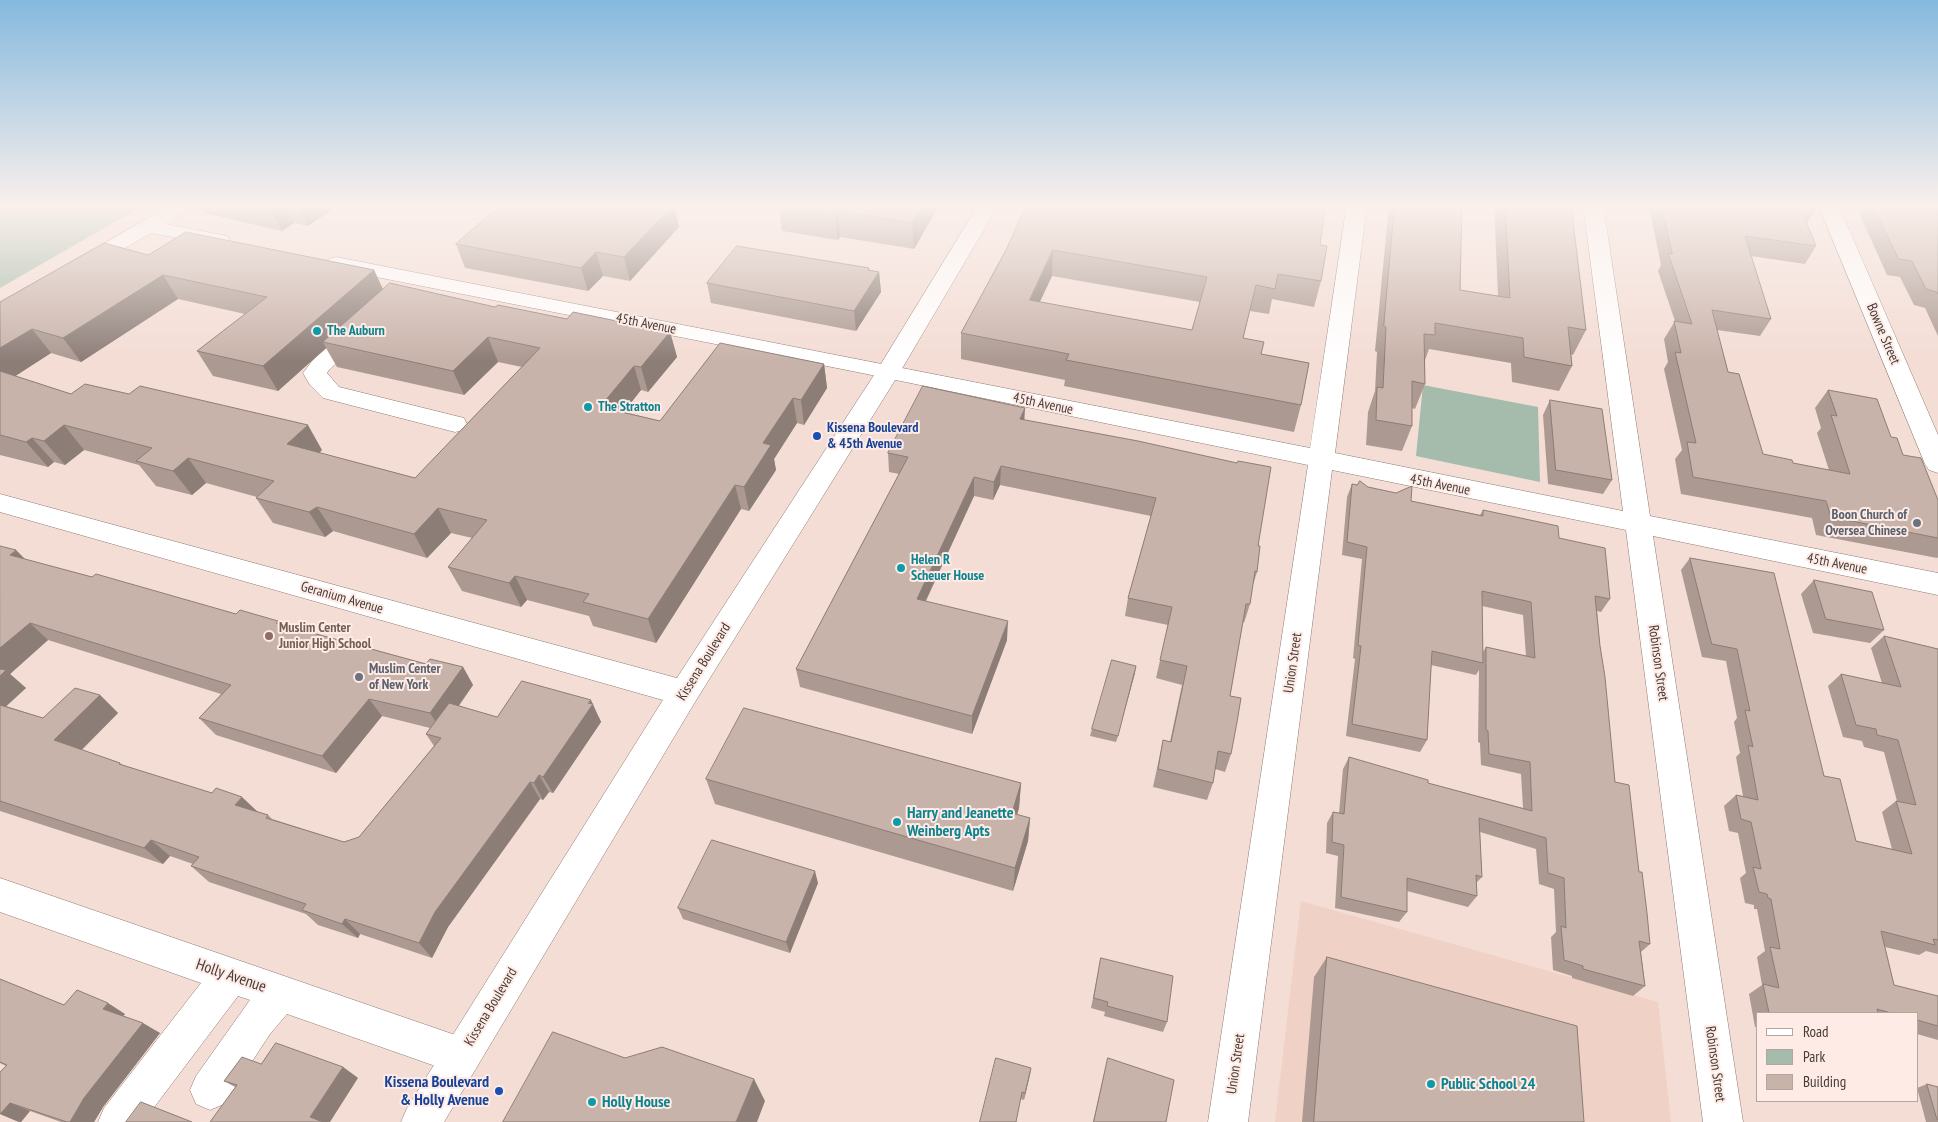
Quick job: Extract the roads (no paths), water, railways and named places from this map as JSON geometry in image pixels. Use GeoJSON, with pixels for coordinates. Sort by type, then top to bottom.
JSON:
{"type":"FeatureCollection","features":[{"type":"Feature","properties":{"kind":"street"},"geometry":{"type":"LineString","coordinates":[[66,274],[96,256]]}},
{"type":"Feature","properties":{"kind":"street","name":"Kissena Boulevard"},"geometry":{"type":"LineString","coordinates":[[421,1122],[684,693],[888,372],[957,256]]}},
{"type":"Feature","properties":{"kind":"street","name":"Union Street"},"geometry":{"type":"LineString","coordinates":[[1228,1122],[1350,256]]}},
{"type":"Feature","properties":{"kind":"street","name":"Robinson Street"},"geometry":{"type":"LineString","coordinates":[[1600,256],[1724,1122]]}},
{"type":"Feature","properties":{"kind":"street","name":"Bowne Street"},"geometry":{"type":"LineString","coordinates":[[1850,256],[1938,464]]}},
{"type":"Feature","properties":{"kind":"street","name":"45th Avenue"},"geometry":{"type":"LineString","coordinates":[[312,258],[1938,584]]}},
{"type":"Feature","properties":{"kind":"street"},"geometry":{"type":"LineString","coordinates":[[399,297],[418,279]]}},
{"type":"Feature","properties":{"kind":"street"},"geometry":{"type":"LineString","coordinates":[[377,316],[321,365],[315,373],[318,380],[331,393],[455,424]]}},
{"type":"Feature","properties":{"kind":"street","name":"Geranium Avenue"},"geometry":{"type":"LineString","coordinates":[[0,503],[684,693]]}},
{"type":"Feature","properties":{"kind":"street","name":"Holly Avenue"},"geometry":{"type":"LineString","coordinates":[[0,896],[461,1056]]}},
{"type":"Feature","properties":{"kind":"street"},"geometry":{"type":"LineString","coordinates":[[118,1122],[230,976]]}},
{"type":"Feature","properties":{"kind":"street"},"geometry":{"type":"LineString","coordinates":[[210,1090],[257,1021],[280,993]]}},
{"type":"Feature","properties":{"kind":"place","name":"The Auburn"},"geometry":{"type":"Point","coordinates":[317,331]}},
{"type":"Feature","properties":{"kind":"place","name":"The Stratton"},"geometry":{"type":"Point","coordinates":[588,407]}},
{"type":"Feature","properties":{"kind":"place","name":"Kissena Boulevard & 45th Avenue"},"geometry":{"type":"Point","coordinates":[817,436]}},
{"type":"Feature","properties":{"kind":"place","name":"Boon Church of Oversea Chinese"},"geometry":{"type":"Point","coordinates":[1917,523]}},
{"type":"Feature","properties":{"kind":"place","name":"Helen R Scheuer House"},"geometry":{"type":"Point","coordinates":[901,568]}},
{"type":"Feature","properties":{"kind":"place","name":"Muslim Center Junior High School"},"geometry":{"type":"Point","coordinates":[269,636]}},
{"type":"Feature","properties":{"kind":"place","name":"Muslim Center of New York"},"geometry":{"type":"Point","coordinates":[359,677]}},
{"type":"Feature","properties":{"kind":"place","name":"Harry and Jeanette Weinberg Apts"},"geometry":{"type":"Point","coordinates":[897,822]}},
{"type":"Feature","properties":{"kind":"place","name":"Public School 24"},"geometry":{"type":"Point","coordinates":[1431,1084]}},
{"type":"Feature","properties":{"kind":"place","name":"Kissena Boulevard & Holly Avenue"},"geometry":{"type":"Point","coordinates":[499,1091]}},
{"type":"Feature","properties":{"kind":"place","name":"Holly House"},"geometry":{"type":"Point","coordinates":[592,1102]}}]}
